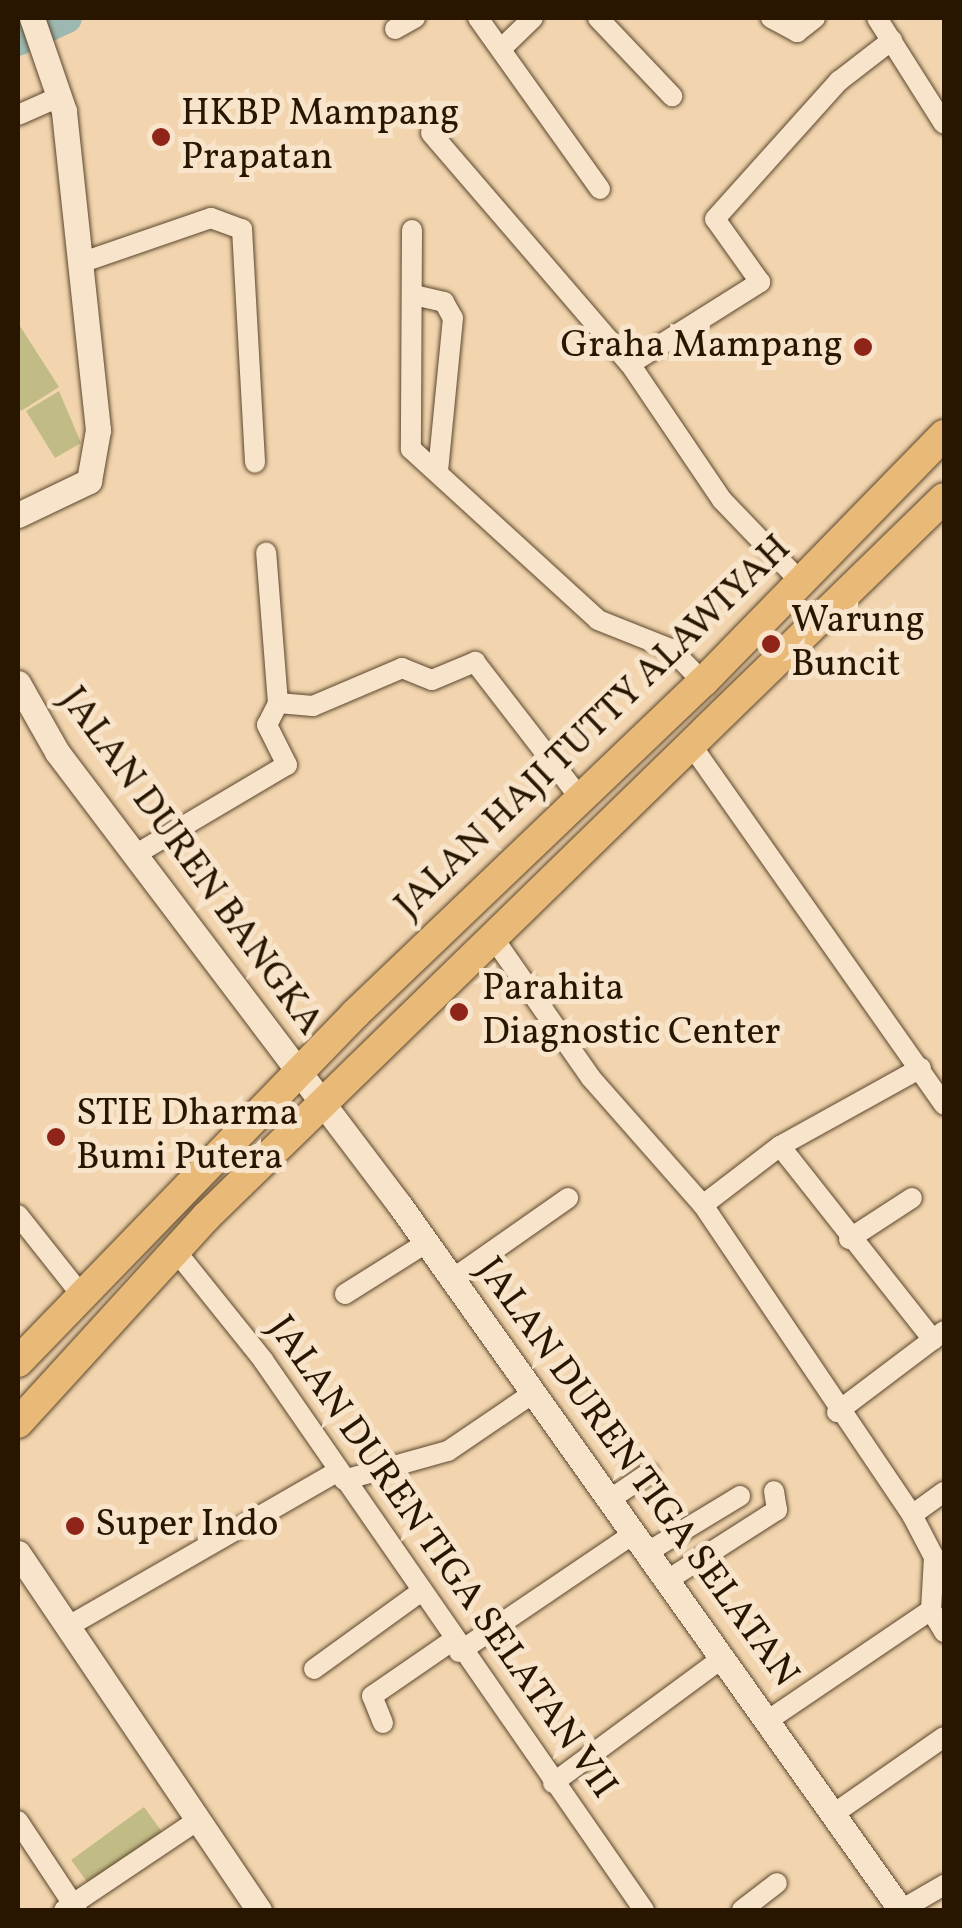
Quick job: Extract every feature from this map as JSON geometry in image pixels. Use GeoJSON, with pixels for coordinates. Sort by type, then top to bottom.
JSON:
{"type":"FeatureCollection","features":[{"type":"Feature","properties":{"kind":"main road","name":"JALAN HAJI TUTTY ALAWIYAH"},"geometry":{"type":"LineString","coordinates":[[307,1088],[581,799],[802,583],[944,435]]}},
{"type":"Feature","properties":{"kind":"main road"},"geometry":{"type":"LineString","coordinates":[[18,1362],[78,1292],[182,1189],[494,939],[694,749],[944,498]]}},
{"type":"Feature","properties":{"kind":"main road"},"geometry":{"type":"LineString","coordinates":[[18,1423],[206,1216],[307,1088]]}},
{"type":"Feature","properties":{"kind":"main road"},"geometry":{"type":"LineString","coordinates":[[182,1189],[205,1192],[206,1216]]}},
{"type":"Feature","properties":{"kind":"street"},"geometry":{"type":"LineString","coordinates":[[18,515],[67,497],[94,474],[86,261],[61,96],[48,45],[32,18]]}},
{"type":"Feature","properties":{"kind":"street"},"geometry":{"type":"LineString","coordinates":[[395,30],[415,18]]}},
{"type":"Feature","properties":{"kind":"street"},"geometry":{"type":"LineString","coordinates":[[478,18],[600,189]]}},
{"type":"Feature","properties":{"kind":"street"},"geometry":{"type":"LineString","coordinates":[[502,48],[533,18]]}},
{"type":"Feature","properties":{"kind":"street"},"geometry":{"type":"LineString","coordinates":[[598,18],[672,96]]}},
{"type":"Feature","properties":{"kind":"street"},"geometry":{"type":"LineString","coordinates":[[771,18],[797,32],[815,18]]}},
{"type":"Feature","properties":{"kind":"street"},"geometry":{"type":"LineString","coordinates":[[877,18],[944,124]]}},
{"type":"Feature","properties":{"kind":"street"},"geometry":{"type":"LineString","coordinates":[[630,364],[760,282],[715,219],[838,81],[892,40]]}},
{"type":"Feature","properties":{"kind":"street"},"geometry":{"type":"LineString","coordinates":[[18,115],[61,96]]}},
{"type":"Feature","properties":{"kind":"street"},"geometry":{"type":"LineString","coordinates":[[431,133],[630,364],[722,500],[802,583]]}},
{"type":"Feature","properties":{"kind":"street"},"geometry":{"type":"LineString","coordinates":[[86,261],[211,218],[242,229],[256,463]]}},
{"type":"Feature","properties":{"kind":"street"},"geometry":{"type":"LineString","coordinates":[[412,230],[414,296],[406,438],[598,620],[671,649],[703,682]]}},
{"type":"Feature","properties":{"kind":"street"},"geometry":{"type":"LineString","coordinates":[[414,296],[444,302],[453,318],[438,470]]}},
{"type":"Feature","properties":{"kind":"street"},"geometry":{"type":"LineString","coordinates":[[138,853],[288,766],[267,725],[278,703],[266,552]]}},
{"type":"Feature","properties":{"kind":"street"},"geometry":{"type":"LineString","coordinates":[[278,703],[313,706],[402,668],[432,680],[475,662],[581,799]]}},
{"type":"Feature","properties":{"kind":"street","name":"JALAN DUREN BANGKA"},"geometry":{"type":"LineString","coordinates":[[18,683],[57,752],[138,853],[307,1088]]}},
{"type":"Feature","properties":{"kind":"street"},"geometry":{"type":"LineString","coordinates":[[694,749],[944,1105]]}},
{"type":"Feature","properties":{"kind":"street"},"geometry":{"type":"LineString","coordinates":[[494,939],[592,1078],[703,1206],[838,1412],[912,1515],[934,1557],[931,1610],[944,1632]]}},
{"type":"Feature","properties":{"kind":"street"},"geometry":{"type":"LineString","coordinates":[[703,1206],[780,1146],[921,1068]]}},
{"type":"Feature","properties":{"kind":"street","name":"JALAN DUREN TIGA SELATAN"},"geometry":{"type":"LineString","coordinates":[[307,1088],[426,1243],[901,1910]]}},
{"type":"Feature","properties":{"kind":"street"},"geometry":{"type":"LineString","coordinates":[[780,1146],[849,1240],[939,1335],[838,1412]]}},
{"type":"Feature","properties":{"kind":"street"},"geometry":{"type":"LineString","coordinates":[[451,1280],[568,1198]]}},
{"type":"Feature","properties":{"kind":"street"},"geometry":{"type":"LineString","coordinates":[[849,1240],[912,1198]]}},
{"type":"Feature","properties":{"kind":"street"},"geometry":{"type":"LineString","coordinates":[[18,1214],[78,1292]]}},
{"type":"Feature","properties":{"kind":"street"},"geometry":{"type":"LineString","coordinates":[[345,1294],[426,1243]]}},
{"type":"Feature","properties":{"kind":"street","name":"JALAN DUREN TIGA SELATAN VII"},"geometry":{"type":"LineString","coordinates":[[175,1250],[341,1476],[455,1646],[644,1910]]}},
{"type":"Feature","properties":{"kind":"street"},"geometry":{"type":"LineString","coordinates":[[67,1627],[341,1476],[448,1451],[532,1394]]}},
{"type":"Feature","properties":{"kind":"street"},"geometry":{"type":"LineString","coordinates":[[609,1500],[649,1474]]}},
{"type":"Feature","properties":{"kind":"street"},"geometry":{"type":"LineString","coordinates":[[666,1581],[777,1510],[774,1491]]}},
{"type":"Feature","properties":{"kind":"street"},"geometry":{"type":"LineString","coordinates":[[912,1515],[944,1492]]}},
{"type":"Feature","properties":{"kind":"street"},"geometry":{"type":"LineString","coordinates":[[383,1722],[372,1696],[638,1544],[740,1496]]}},
{"type":"Feature","properties":{"kind":"street"},"geometry":{"type":"LineString","coordinates":[[18,1554],[195,1822],[259,1910]]}},
{"type":"Feature","properties":{"kind":"street"},"geometry":{"type":"LineString","coordinates":[[314,1669],[419,1593]]}},
{"type":"Feature","properties":{"kind":"street"},"geometry":{"type":"LineString","coordinates":[[766,1721],[931,1610]]}},
{"type":"Feature","properties":{"kind":"street"},"geometry":{"type":"LineString","coordinates":[[552,1783],[721,1659]]}},
{"type":"Feature","properties":{"kind":"street"},"geometry":{"type":"LineString","coordinates":[[832,1815],[944,1737]]}},
{"type":"Feature","properties":{"kind":"street"},"geometry":{"type":"LineString","coordinates":[[18,1821],[72,1908],[195,1822]]}},
{"type":"Feature","properties":{"kind":"street"},"geometry":{"type":"LineString","coordinates":[[742,1910],[777,1882]]}},
{"type":"Feature","properties":{"kind":"street"},"geometry":{"type":"LineString","coordinates":[[901,1910],[944,1885]]}},
{"type":"Feature","properties":{"kind":"shaded area"},"geometry":{"type":"Polygon","coordinates":[[[18,323],[59,387],[21,411],[18,406],[18,323]]]}},
{"type":"Feature","properties":{"kind":"shaded area"},"geometry":{"type":"Polygon","coordinates":[[[59,391],[81,443],[55,458],[26,411],[59,391]]]}},
{"type":"Feature","properties":{"kind":"shaded area"},"geometry":{"type":"Polygon","coordinates":[[[144,1807],[164,1835],[91,1887],[71,1860],[144,1807]]]}},
{"type":"Feature","properties":{"kind":"waterway"},"geometry":{"type":"LineString","coordinates":[[18,41],[67,18]]}},
{"type":"Feature","properties":{"kind":"place","name":"HKBP Mampang Prapatan"},"geometry":{"type":"Point","coordinates":[161,137]}},
{"type":"Feature","properties":{"kind":"place","name":"Graha Mampang"},"geometry":{"type":"Point","coordinates":[863,347]}},
{"type":"Feature","properties":{"kind":"place","name":"Warung Buncit"},"geometry":{"type":"Point","coordinates":[771,644]}},
{"type":"Feature","properties":{"kind":"place","name":"Parahita Diagnostic Center"},"geometry":{"type":"Point","coordinates":[459,1012]}},
{"type":"Feature","properties":{"kind":"place","name":"STIE Dharma Bumi Putera"},"geometry":{"type":"Point","coordinates":[56,1137]}},
{"type":"Feature","properties":{"kind":"place","name":"Super Indo"},"geometry":{"type":"Point","coordinates":[75,1526]}}]}
